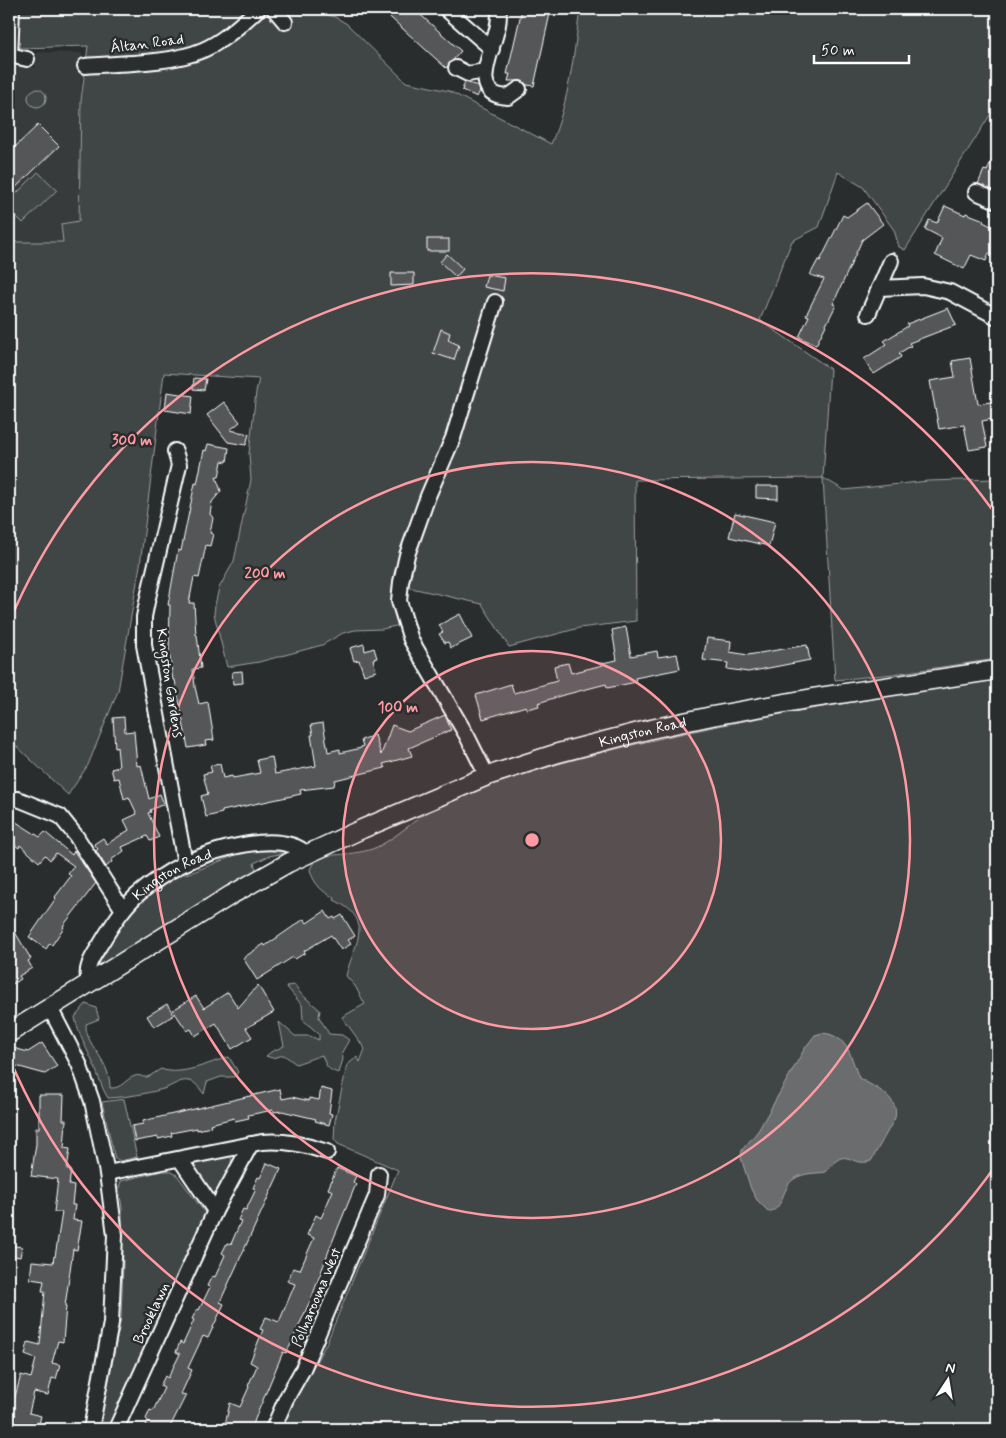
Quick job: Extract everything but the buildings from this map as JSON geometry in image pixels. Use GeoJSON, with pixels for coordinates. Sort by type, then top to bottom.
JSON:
{"type":"FeatureCollection","features":[{"type":"Feature","properties":{"kind":"main road","name":"Kingston Road"},"geometry":{"type":"LineString","coordinates":[[9,1032],[238,892],[307,854],[487,776],[558,753],[642,731],[712,716],[813,698],[997,670]]}},
{"type":"Feature","properties":{"kind":"street"},"geometry":{"type":"LineString","coordinates":[[12,9],[9,55],[27,59]]}},
{"type":"Feature","properties":{"kind":"street","name":"Áltan Road"},"geometry":{"type":"LineString","coordinates":[[85,66],[180,58],[203,50],[224,38],[258,9]]}},
{"type":"Feature","properties":{"kind":"street"},"geometry":{"type":"LineString","coordinates":[[274,9],[285,22]]}},
{"type":"Feature","properties":{"kind":"street"},"geometry":{"type":"LineString","coordinates":[[446,9],[492,49]]}},
{"type":"Feature","properties":{"kind":"street"},"geometry":{"type":"LineString","coordinates":[[498,9],[500,22],[484,71],[485,80],[494,93],[508,97],[519,89]]}},
{"type":"Feature","properties":{"kind":"street"},"geometry":{"type":"LineString","coordinates":[[456,68],[468,74],[484,71]]}},
{"type":"Feature","properties":{"kind":"street"},"geometry":{"type":"LineString","coordinates":[[976,192],[997,201]]}},
{"type":"Feature","properties":{"kind":"street"},"geometry":{"type":"LineString","coordinates":[[868,314],[891,260]]}},
{"type":"Feature","properties":{"kind":"street"},"geometry":{"type":"LineString","coordinates":[[879,288],[923,286],[950,292],[997,317]]}},
{"type":"Feature","properties":{"kind":"street"},"geometry":{"type":"LineString","coordinates":[[487,776],[467,736],[411,640],[399,601],[407,555],[428,496],[453,438],[496,302]]}},
{"type":"Feature","properties":{"kind":"street","name":"Kingston Gardens"},"geometry":{"type":"LineString","coordinates":[[175,451],[179,465],[146,602],[144,645],[185,863]]}},
{"type":"Feature","properties":{"kind":"street"},"geometry":{"type":"LineString","coordinates":[[9,800],[18,799],[60,816],[76,836],[123,910]]}},
{"type":"Feature","properties":{"kind":"street","name":"Kingston Road"},"geometry":{"type":"LineString","coordinates":[[90,983],[87,971],[90,963],[114,921],[151,884],[185,863],[244,844],[276,843],[292,845],[300,848],[307,854]]}},
{"type":"Feature","properties":{"kind":"street"},"geometry":{"type":"LineString","coordinates":[[50,1008],[79,1064],[92,1101],[108,1173],[115,1234],[111,1323],[92,1429]]}},
{"type":"Feature","properties":{"kind":"street"},"geometry":{"type":"LineString","coordinates":[[108,1173],[279,1140],[327,1152]]}},
{"type":"Feature","properties":{"kind":"street","name":"Brooklawn"},"geometry":{"type":"LineString","coordinates":[[116,1429],[215,1211],[251,1144]]}},
{"type":"Feature","properties":{"kind":"street"},"geometry":{"type":"LineString","coordinates":[[180,1159],[215,1211]]}},
{"type":"Feature","properties":{"kind":"street","name":"Pollnarooma West"},"geometry":{"type":"LineString","coordinates":[[273,1429],[286,1399],[303,1370],[377,1195],[379,1174]]}},
{"type":"Feature","properties":{"kind":"shaded area"},"geometry":{"type":"Polygon","coordinates":[[[16,9],[308,9],[335,17],[347,24],[406,82],[449,91],[551,144],[567,95],[580,9],[997,9],[997,104],[905,250],[899,247],[894,230],[863,187],[838,172],[819,227],[792,241],[760,320],[830,369],[823,478],[635,480],[636,621],[579,628],[509,647],[482,604],[407,587],[402,602],[400,625],[382,629],[355,630],[343,633],[322,645],[259,662],[227,667],[214,614],[215,605],[219,588],[234,561],[251,480],[249,454],[259,379],[164,373],[140,565],[118,691],[88,765],[68,795],[9,739],[9,242],[63,242],[61,224],[79,221],[81,101],[88,46],[20,48],[17,46],[16,9]]]}},
{"type":"Feature","properties":{"kind":"shaded area"},"geometry":{"type":"Polygon","coordinates":[[[37,52],[82,53],[79,222],[64,242],[9,242],[9,62],[35,68],[37,52]]]}},
{"type":"Feature","properties":{"kind":"shaded area"},"geometry":{"type":"Polygon","coordinates":[[[37,89],[43,92],[46,98],[43,104],[37,107],[31,104],[28,98],[31,92],[37,89]]]}},
{"type":"Feature","properties":{"kind":"shaded area"},"geometry":{"type":"Polygon","coordinates":[[[38,172],[57,190],[23,223],[9,209],[9,201],[38,172]]]}},
{"type":"Feature","properties":{"kind":"shaded area"},"geometry":{"type":"Polygon","coordinates":[[[823,478],[844,490],[928,481],[997,479],[997,659],[893,674],[835,680],[823,478]]]}},
{"type":"Feature","properties":{"kind":"shaded area"},"geometry":{"type":"Polygon","coordinates":[[[997,679],[997,1429],[282,1429],[290,1409],[327,1342],[398,1170],[338,1144],[334,1139],[335,1121],[347,1065],[357,1057],[360,1062],[365,1049],[342,1017],[365,1004],[355,986],[346,976],[359,933],[355,916],[316,883],[310,870],[312,865],[324,856],[373,849],[444,803],[512,778],[582,758],[674,735],[766,717],[997,679]]]}},
{"type":"Feature","properties":{"kind":"shaded area"},"geometry":{"type":"Polygon","coordinates":[[[261,848],[290,852],[269,856],[254,863],[256,870],[190,909],[99,968],[95,966],[108,942],[124,919],[141,900],[156,888],[180,873],[193,872],[248,850],[261,848]]]}},
{"type":"Feature","properties":{"kind":"shaded area"},"geometry":{"type":"Polygon","coordinates":[[[295,985],[300,993],[320,1010],[319,1017],[329,1034],[342,1035],[349,1040],[342,1052],[343,1059],[339,1073],[328,1067],[322,1055],[296,1064],[284,1055],[272,1058],[266,1056],[284,1046],[279,1022],[295,1036],[310,1036],[319,1040],[319,1034],[303,1020],[302,1005],[286,986],[295,985]]]}},
{"type":"Feature","properties":{"kind":"shaded area"},"geometry":{"type":"Polygon","coordinates":[[[86,1004],[96,1008],[99,1019],[86,1024],[86,1030],[109,1076],[110,1088],[118,1087],[132,1077],[146,1077],[161,1069],[169,1071],[186,1070],[229,1057],[238,1072],[234,1077],[221,1077],[207,1082],[204,1094],[194,1083],[185,1081],[149,1092],[108,1098],[76,1023],[75,1017],[86,1004]]]}},
{"type":"Feature","properties":{"kind":"shaded area"},"geometry":{"type":"Polygon","coordinates":[[[822,1033],[838,1038],[843,1043],[848,1049],[859,1078],[889,1098],[895,1110],[895,1118],[871,1161],[858,1162],[848,1158],[839,1159],[826,1172],[806,1174],[798,1177],[790,1182],[777,1208],[768,1211],[757,1200],[751,1189],[741,1158],[742,1150],[758,1131],[805,1048],[815,1035],[822,1033]]]}},
{"type":"Feature","properties":{"kind":"shaded area"},"geometry":{"type":"Polygon","coordinates":[[[124,1099],[137,1157],[120,1161],[115,1158],[102,1102],[124,1099]]]}},
{"type":"Feature","properties":{"kind":"shaded area"},"geometry":{"type":"Polygon","coordinates":[[[231,1155],[231,1165],[226,1177],[220,1187],[212,1194],[190,1163],[231,1155]]]}},
{"type":"Feature","properties":{"kind":"shaded area"},"geometry":{"type":"Polygon","coordinates":[[[162,1171],[170,1171],[177,1175],[205,1213],[203,1224],[114,1417],[107,1429],[99,1429],[121,1318],[123,1265],[122,1208],[119,1188],[121,1181],[162,1171]]]}}]}
